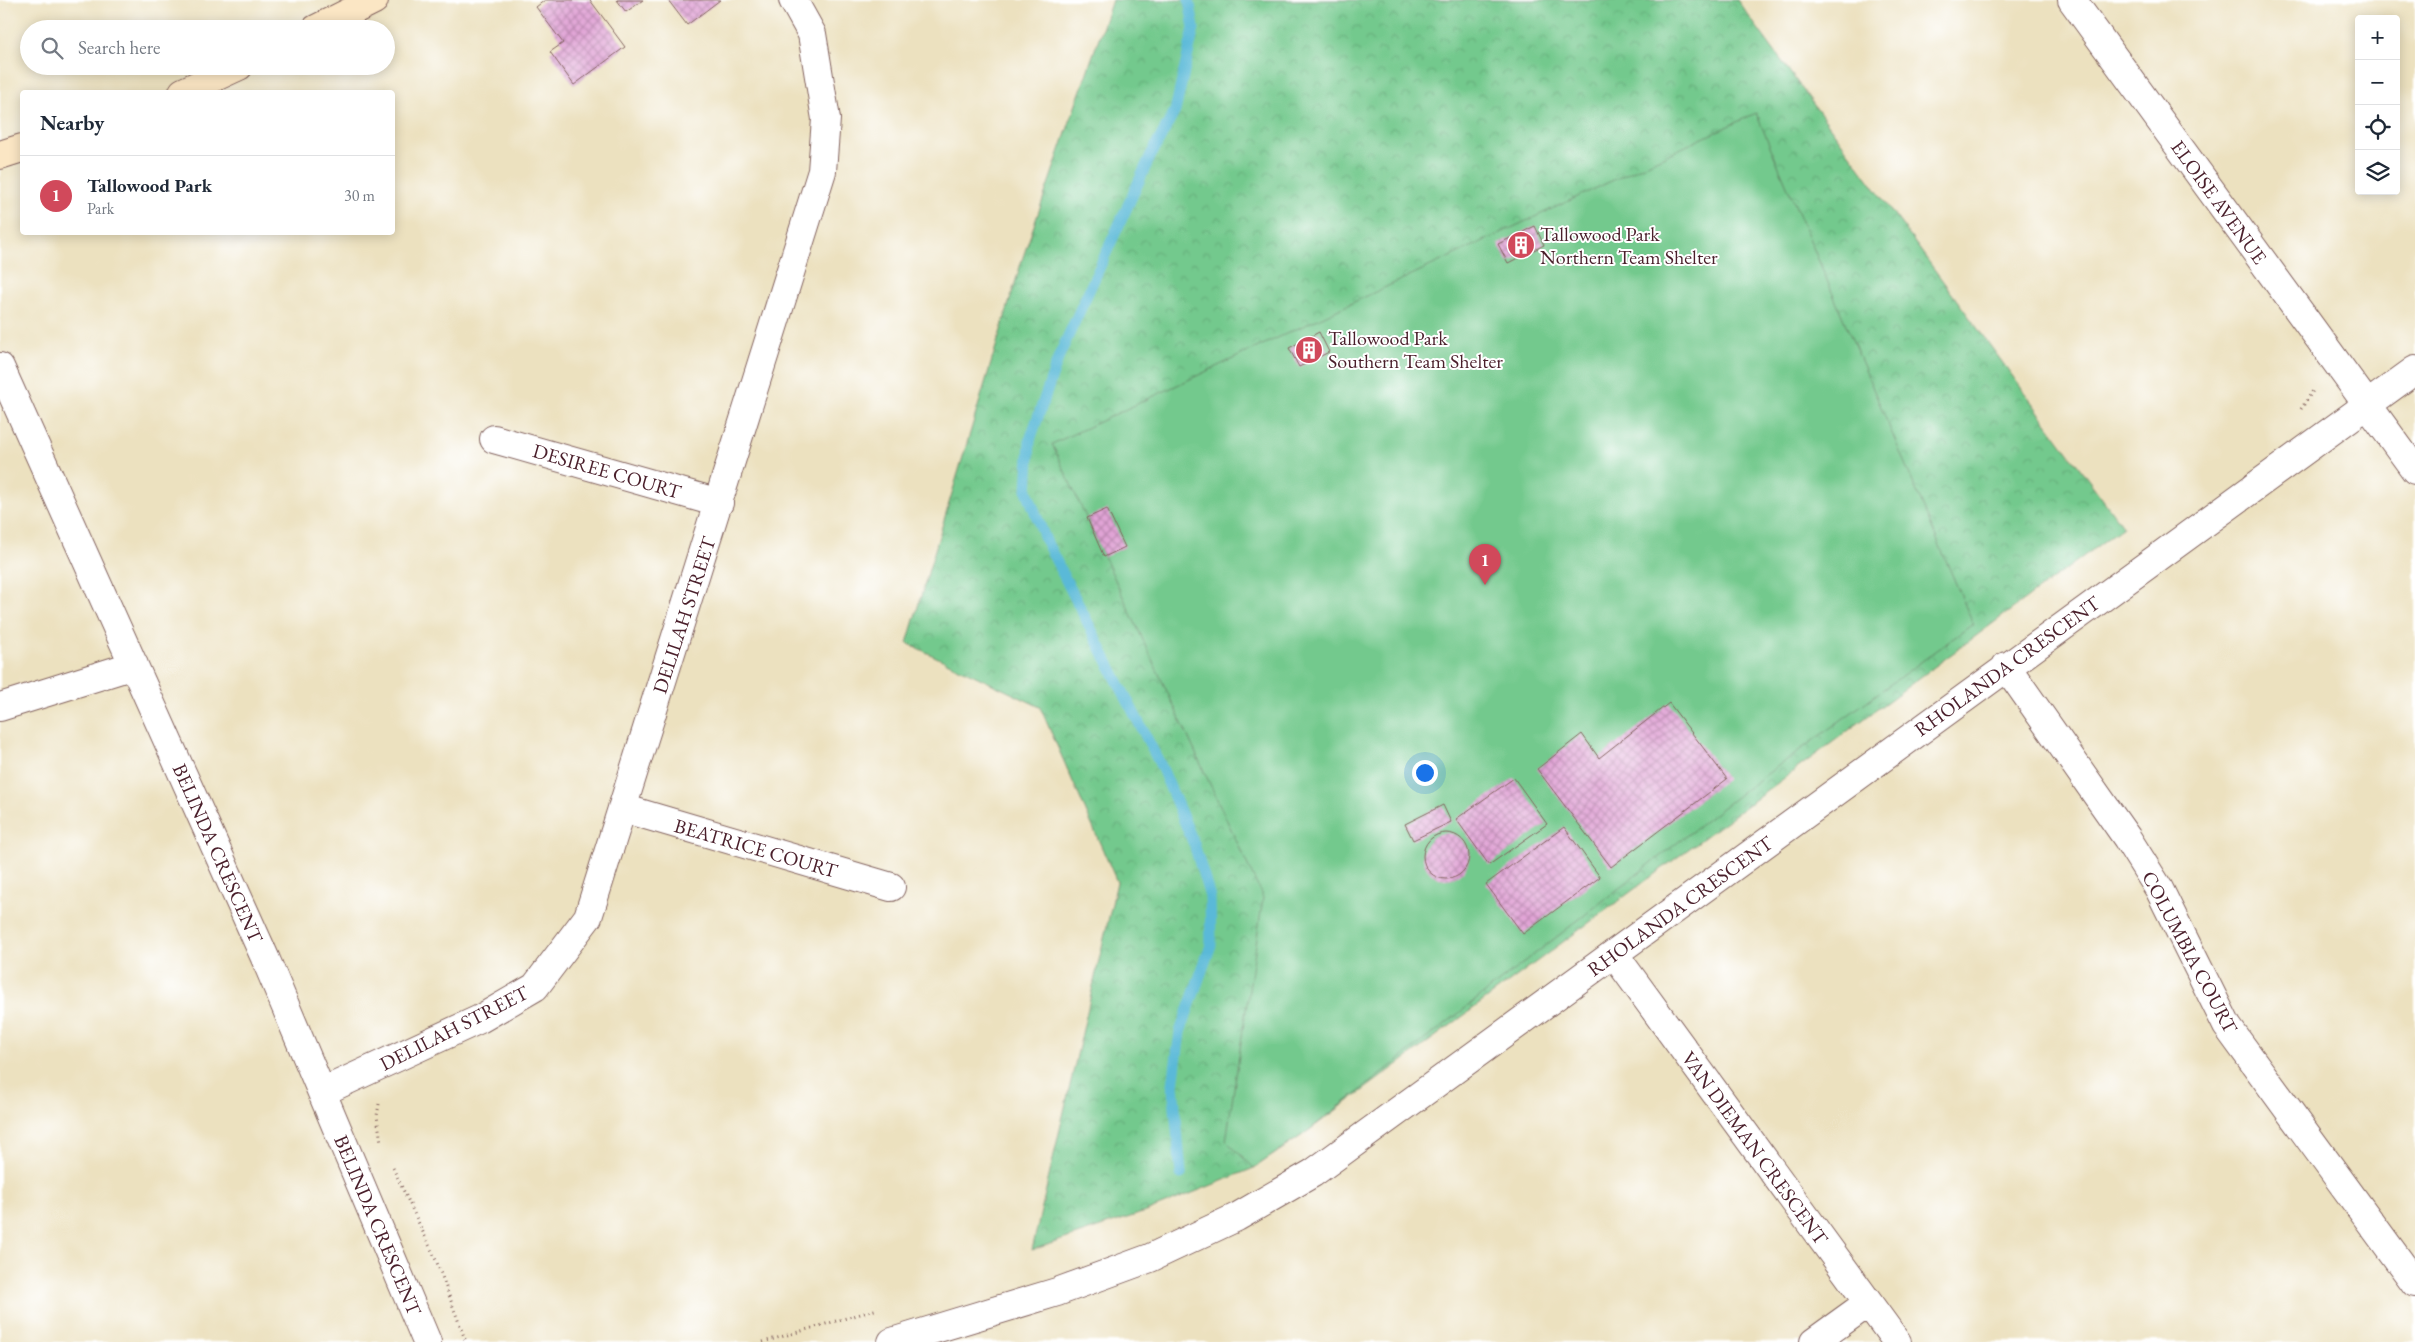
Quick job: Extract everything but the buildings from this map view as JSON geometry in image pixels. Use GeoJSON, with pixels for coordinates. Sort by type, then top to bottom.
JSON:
{"type":"FeatureCollection","features":[{"type":"Feature","properties":{"kind":"street"},"geometry":{"type":"LineString","coordinates":[[334,20],[374,0]]}},
{"type":"Feature","properties":{"kind":"street","name":"DELILAH STREET"},"geometry":{"type":"LineString","coordinates":[[322,1092],[480,1019],[535,987],[588,916],[822,170],[826,119],[812,34],[793,0]]}},
{"type":"Feature","properties":{"kind":"street","name":"ELOISE AVENUE"},"geometry":{"type":"LineString","coordinates":[[2072,0],[2415,470]]}},
{"type":"Feature","properties":{"kind":"street"},"geometry":{"type":"LineString","coordinates":[[187,90],[220,75]]}},
{"type":"Feature","properties":{"kind":"street"},"geometry":{"type":"LineString","coordinates":[[0,155],[20,149]]}},
{"type":"Feature","properties":{"kind":"street","name":"BELINDA CRESCENT"},"geometry":{"type":"LineString","coordinates":[[0,367],[266,960],[427,1342]]}},
{"type":"Feature","properties":{"kind":"street","name":"RHOLANDA CRESCENT"},"geometry":{"type":"LineString","coordinates":[[892,1342],[1057,1292],[1150,1258],[1237,1217],[1313,1173],[2006,666],[2415,370]]}},
{"type":"Feature","properties":{"kind":"street","name":"DESIREE COURT"},"geometry":{"type":"LineString","coordinates":[[494,439],[719,503]]}},
{"type":"Feature","properties":{"kind":"street"},"geometry":{"type":"LineString","coordinates":[[0,707],[134,665]]}},
{"type":"Feature","properties":{"kind":"street","name":"COLUMBIA COURT"},"geometry":{"type":"LineString","coordinates":[[2006,666],[2127,838],[2160,889],[2227,1026],[2415,1283]]}},
{"type":"Feature","properties":{"kind":"street","name":"BEATRICE COURT"},"geometry":{"type":"LineString","coordinates":[[622,808],[890,887]]}},
{"type":"Feature","properties":{"kind":"street","name":"VAN DIEMAN CRESCENT"},"geometry":{"type":"LineString","coordinates":[[1614,954],[1897,1342]]}},
{"type":"Feature","properties":{"kind":"street"},"geometry":{"type":"LineString","coordinates":[[1814,1342],[1868,1303]]}},
{"type":"Feature","properties":{"kind":"path"},"geometry":{"type":"LineString","coordinates":[[2300,410],[2311,392],[2335,361]]}},
{"type":"Feature","properties":{"kind":"path"},"geometry":{"type":"LineString","coordinates":[[382,1064],[386,1079],[376,1116],[385,1150]]}},
{"type":"Feature","properties":{"kind":"path"},"geometry":{"type":"LineString","coordinates":[[392,1166],[436,1260],[466,1342]]}},
{"type":"Feature","properties":{"kind":"path"},"geometry":{"type":"LineString","coordinates":[[763,1342],[886,1307]]}},
{"type":"Feature","properties":{"kind":"green space"},"geometry":{"type":"Polygon","coordinates":[[[1112,0],[1737,0],[2123,527],[1304,1134],[1254,1168],[1148,1211],[1032,1250],[1117,882],[1040,707],[907,643],[1022,260],[1112,0]]]}},
{"type":"Feature","properties":{"kind":"green space"},"geometry":{"type":"Polygon","coordinates":[[[1756,113],[1973,624],[1745,790],[1304,1134],[1254,1168],[1226,1141],[1263,898],[1052,444],[1756,113]]]}},
{"type":"Feature","properties":{"kind":"waterway"},"geometry":{"type":"LineString","coordinates":[[1181,1174],[1173,1085],[1180,1032],[1211,945],[1210,897],[1194,844],[1161,766],[1046,541],[1027,491],[1030,440],[1059,356],[1150,157],[1175,111],[1194,28],[1189,0]]}},
{"type":"Feature","properties":{"kind":"place","name":"Tallowood Park Northern Team Shelter"},"geometry":{"type":"Point","coordinates":[1521,245]}},
{"type":"Feature","properties":{"kind":"place","name":"Tallowood Park Southern Team Shelter"},"geometry":{"type":"Point","coordinates":[1309,350]}},
{"type":"Feature","properties":{"kind":"place","name":"Tallowood Park"},"geometry":{"type":"Point","coordinates":[1485,585]}}]}
